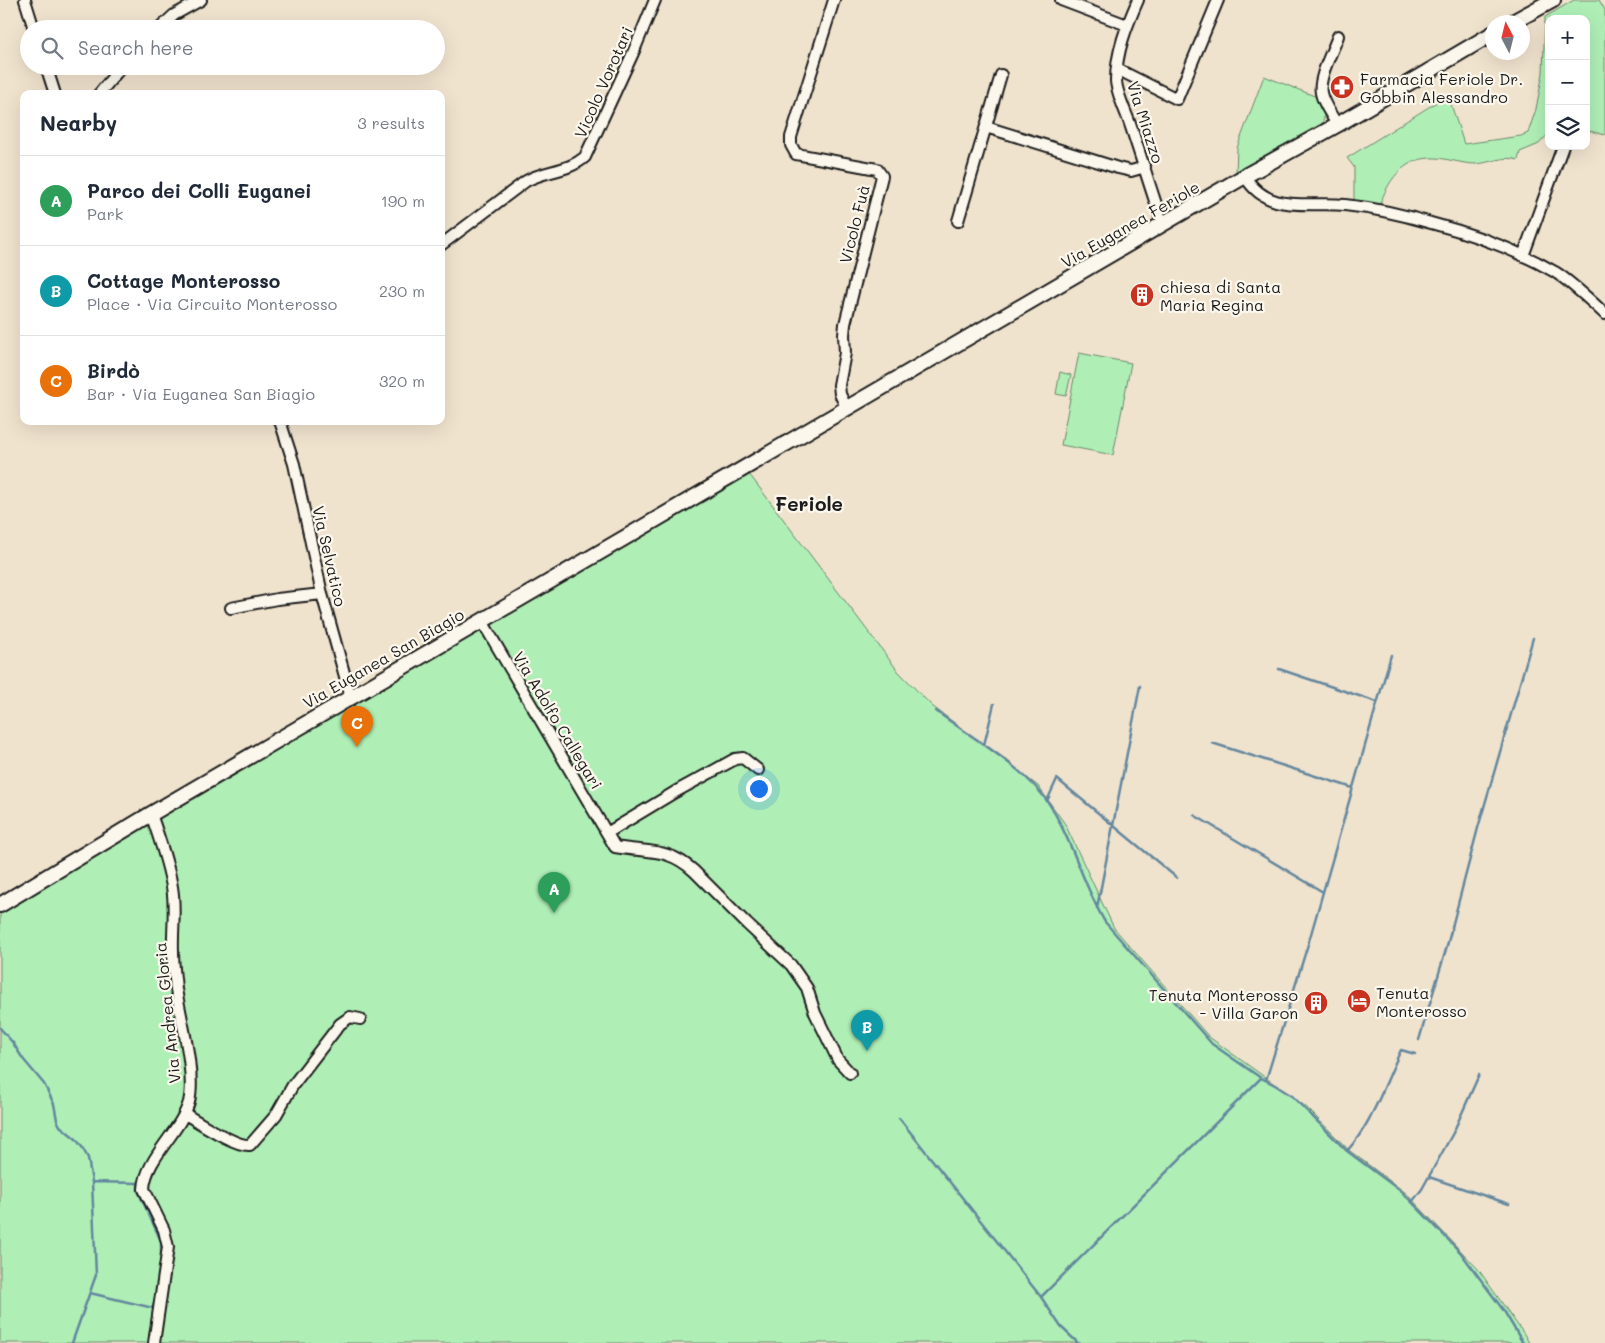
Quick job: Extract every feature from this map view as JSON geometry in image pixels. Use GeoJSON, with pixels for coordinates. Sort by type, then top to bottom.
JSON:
{"type":"FeatureCollection","features":[{"type":"Feature","properties":{"kind":"main road"},"geometry":{"type":"LineString","coordinates":[[1526,15],[1553,0]]}},
{"type":"Feature","properties":{"kind":"main road","name":"Via Euganea Feriole"},"geometry":{"type":"LineString","coordinates":[[785,444],[1485,38]]}},
{"type":"Feature","properties":{"kind":"main road","name":"Via Euganea San Biagio"},"geometry":{"type":"LineString","coordinates":[[0,905],[151,814],[785,444]]}},
{"type":"Feature","properties":{"kind":"street"},"geometry":{"type":"LineString","coordinates":[[25,0],[31,20]]}},
{"type":"Feature","properties":{"kind":"street"},"geometry":{"type":"LineString","coordinates":[[169,20],[201,0]]}},
{"type":"Feature","properties":{"kind":"street","name":"Vicolo Vorotari"},"geometry":{"type":"LineString","coordinates":[[445,243],[526,181],[537,175],[562,170],[577,164],[585,157],[655,0]]}},
{"type":"Feature","properties":{"kind":"street","name":"Vicolo Fuà"},"geometry":{"type":"LineString","coordinates":[[834,0],[791,137],[791,145],[796,154],[877,169],[882,176],[845,324],[845,353],[839,385],[840,394],[847,409]]}},
{"type":"Feature","properties":{"kind":"street"},"geometry":{"type":"LineString","coordinates":[[1061,0],[1127,25]]}},
{"type":"Feature","properties":{"kind":"street","name":"Via Miazzo"},"geometry":{"type":"LineString","coordinates":[[1138,0],[1127,25],[1118,58],[1116,83],[1163,225]]}},
{"type":"Feature","properties":{"kind":"street"},"geometry":{"type":"LineString","coordinates":[[1117,69],[1177,99],[1218,0]]}},
{"type":"Feature","properties":{"kind":"street"},"geometry":{"type":"LineString","coordinates":[[1337,125],[1324,101],[1321,92],[1321,80],[1338,36]]}},
{"type":"Feature","properties":{"kind":"street"},"geometry":{"type":"LineString","coordinates":[[49,75],[54,90]]}},
{"type":"Feature","properties":{"kind":"street"},"geometry":{"type":"LineString","coordinates":[[102,90],[115,75]]}},
{"type":"Feature","properties":{"kind":"street"},"geometry":{"type":"LineString","coordinates":[[958,221],[1001,75]]}},
{"type":"Feature","properties":{"kind":"street"},"geometry":{"type":"LineString","coordinates":[[986,127],[1118,168],[1131,171],[1145,167]]}},
{"type":"Feature","properties":{"kind":"street"},"geometry":{"type":"LineString","coordinates":[[1523,256],[1562,150]]}},
{"type":"Feature","properties":{"kind":"street"},"geometry":{"type":"LineString","coordinates":[[1245,176],[1260,193],[1282,203],[1300,206],[1345,205],[1397,215],[1483,240],[1523,256],[1557,273],[1605,314]]}},
{"type":"Feature","properties":{"kind":"street","name":"Via Selvatico"},"geometry":{"type":"LineString","coordinates":[[281,425],[294,464],[322,594],[351,698]]}},
{"type":"Feature","properties":{"kind":"street"},"geometry":{"type":"LineString","coordinates":[[231,608],[260,601],[322,594]]}},
{"type":"Feature","properties":{"kind":"street","name":"Via Adolfo Callegari"},"geometry":{"type":"LineString","coordinates":[[482,621],[615,847],[661,852],[685,862],[791,965],[807,988],[818,1020],[838,1060],[850,1074]]}},
{"type":"Feature","properties":{"kind":"street"},"geometry":{"type":"LineString","coordinates":[[608,833],[675,792],[735,759],[743,758],[758,770]]}},
{"type":"Feature","properties":{"kind":"street","name":"Via Andrea Gloria"},"geometry":{"type":"LineString","coordinates":[[151,814],[172,888],[176,988],[192,1084],[184,1114],[150,1168],[144,1182],[144,1189],[164,1230],[168,1247],[154,1343]]}},
{"type":"Feature","properties":{"kind":"street"},"geometry":{"type":"LineString","coordinates":[[184,1114],[234,1142],[244,1146],[250,1145],[276,1115],[293,1085],[340,1024],[350,1017],[360,1020]]}},
{"type":"Feature","properties":{"kind":"green space"},"geometry":{"type":"Polygon","coordinates":[[[1574,0],[1599,0],[1605,10],[1605,135],[1590,131],[1590,15],[1548,15],[1574,0]]]}},
{"type":"Feature","properties":{"kind":"green space"},"geometry":{"type":"Polygon","coordinates":[[[1545,17],[1545,137],[1539,144],[1520,152],[1518,160],[1502,159],[1476,164],[1436,158],[1420,159],[1404,167],[1398,173],[1387,188],[1380,205],[1354,202],[1354,167],[1347,158],[1448,95],[1464,144],[1521,136],[1528,133],[1536,109],[1543,73],[1545,17]]]}},
{"type":"Feature","properties":{"kind":"green space"},"geometry":{"type":"Polygon","coordinates":[[[1264,76],[1317,97],[1324,119],[1320,127],[1236,173],[1237,148],[1264,76]]]}},
{"type":"Feature","properties":{"kind":"green space"},"geometry":{"type":"Polygon","coordinates":[[[1079,353],[1131,363],[1113,455],[1061,445],[1079,353]]]}},
{"type":"Feature","properties":{"kind":"green space"},"geometry":{"type":"Polygon","coordinates":[[[1060,372],[1071,375],[1066,396],[1056,394],[1060,372]]]}},
{"type":"Feature","properties":{"kind":"green space"},"geometry":{"type":"Polygon","coordinates":[[[740,462],[898,671],[932,706],[1038,786],[1065,824],[1114,928],[1209,1037],[1305,1106],[1350,1151],[1406,1193],[1478,1269],[1529,1343],[0,1343],[0,899],[740,462]]]}},
{"type":"Feature","properties":{"kind":"waterway"},"geometry":{"type":"LineString","coordinates":[[1419,1040],[1533,638]]}},
{"type":"Feature","properties":{"kind":"waterway"},"geometry":{"type":"LineString","coordinates":[[1266,1080],[1309,941],[1391,655]]}},
{"type":"Feature","properties":{"kind":"waterway"},"geometry":{"type":"LineString","coordinates":[[1279,669],[1377,702]]}},
{"type":"Feature","properties":{"kind":"waterway"},"geometry":{"type":"LineString","coordinates":[[1097,908],[1140,686]]}},
{"type":"Feature","properties":{"kind":"waterway"},"geometry":{"type":"LineString","coordinates":[[984,745],[994,704]]}},
{"type":"Feature","properties":{"kind":"waterway"},"geometry":{"type":"LineString","coordinates":[[936,711],[997,754],[1027,778],[1039,791],[1058,819],[1090,893],[1105,922],[1212,1044],[1261,1078],[1292,1096],[1347,1151],[1402,1192],[1461,1253],[1504,1311],[1523,1343]]}},
{"type":"Feature","properties":{"kind":"waterway"},"geometry":{"type":"LineString","coordinates":[[1212,743],[1353,788]]}},
{"type":"Feature","properties":{"kind":"waterway"},"geometry":{"type":"LineString","coordinates":[[1047,801],[1057,779],[1177,878]]}},
{"type":"Feature","properties":{"kind":"waterway"},"geometry":{"type":"LineString","coordinates":[[1194,815],[1323,892]]}},
{"type":"Feature","properties":{"kind":"waterway"},"geometry":{"type":"LineString","coordinates":[[0,1028],[44,1084],[54,1104],[60,1126],[76,1139],[88,1158],[92,1182],[96,1275],[72,1343]]}},
{"type":"Feature","properties":{"kind":"waterway"},"geometry":{"type":"LineString","coordinates":[[1347,1151],[1371,1116],[1401,1050],[1415,1054]]}},
{"type":"Feature","properties":{"kind":"waterway"},"geometry":{"type":"LineString","coordinates":[[1412,1202],[1422,1189],[1453,1133],[1479,1075]]}},
{"type":"Feature","properties":{"kind":"waterway"},"geometry":{"type":"LineString","coordinates":[[1041,1297],[1261,1078]]}},
{"type":"Feature","properties":{"kind":"waterway"},"geometry":{"type":"LineString","coordinates":[[899,1118],[1041,1297],[1061,1327],[1078,1343]]}},
{"type":"Feature","properties":{"kind":"waterway"},"geometry":{"type":"LineString","coordinates":[[1429,1177],[1509,1204]]}},
{"type":"Feature","properties":{"kind":"waterway"},"geometry":{"type":"LineString","coordinates":[[92,1182],[138,1183],[138,1191],[161,1241],[161,1262]]}},
{"type":"Feature","properties":{"kind":"waterway"},"geometry":{"type":"LineString","coordinates":[[90,1293],[153,1308],[158,1283]]}},
{"type":"Feature","properties":{"kind":"place","name":"Farmacia Feriole Dr. Gobbin Alessandro"},"geometry":{"type":"Point","coordinates":[1342,87]}},
{"type":"Feature","properties":{"kind":"place","name":"chiesa di Santa Maria Regina"},"geometry":{"type":"Point","coordinates":[1142,295]}},
{"type":"Feature","properties":{"kind":"place","name":"Birdò"},"geometry":{"type":"Point","coordinates":[357,747]}},
{"type":"Feature","properties":{"kind":"place","name":"Parco dei Colli Euganei"},"geometry":{"type":"Point","coordinates":[554,913]}},
{"type":"Feature","properties":{"kind":"place","name":"Tenuta Monterosso"},"geometry":{"type":"Point","coordinates":[1359,1001]}},
{"type":"Feature","properties":{"kind":"place","name":"Tenuta Monterosso - Villa Garon"},"geometry":{"type":"Point","coordinates":[1316,1003]}},
{"type":"Feature","properties":{"kind":"place","name":"Cottage Monterosso"},"geometry":{"type":"Point","coordinates":[867,1051]}},
{"type":"Feature","properties":{"kind":"district","name":"Feriole"},"geometry":{"type":"Point","coordinates":[809,503]}}]}
